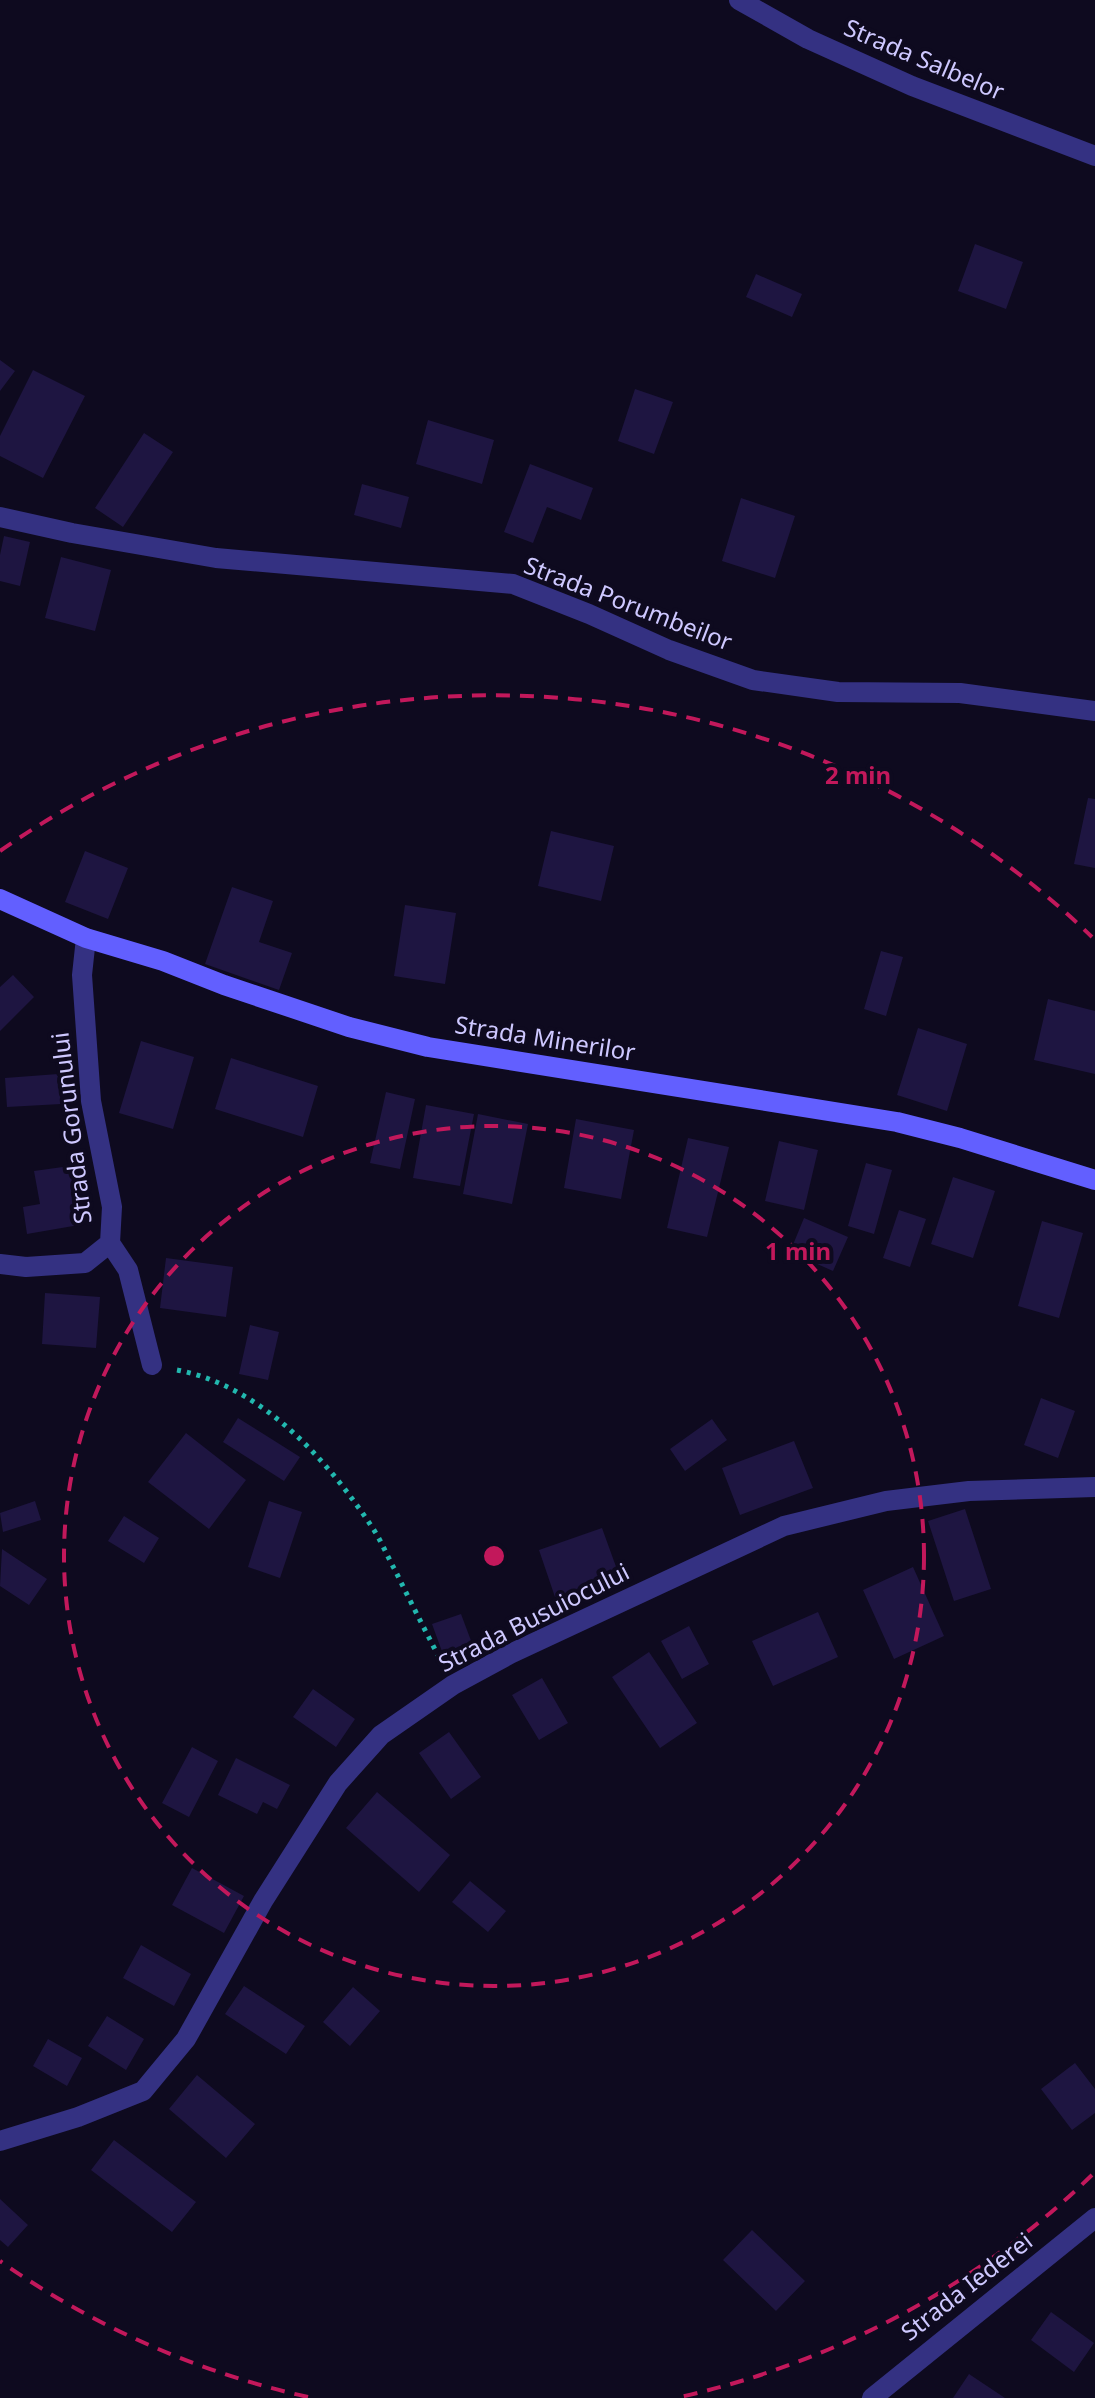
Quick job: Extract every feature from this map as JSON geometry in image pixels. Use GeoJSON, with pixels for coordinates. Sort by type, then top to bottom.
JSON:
{"type":"FeatureCollection","features":[{"type":"Feature","properties":{"kind":"main road","name":"Strada Minerilor"},"geometry":{"type":"LineString","coordinates":[[0,899],[86,938],[163,961],[349,1027],[428,1047],[897,1122],[1095,1180]]}},
{"type":"Feature","properties":{"kind":"street","name":"Strada Salbelor"},"geometry":{"type":"LineString","coordinates":[[739,0],[808,39],[912,86],[1095,156]]}},
{"type":"Feature","properties":{"kind":"street","name":"Strada Porumbeilor"},"geometry":{"type":"LineString","coordinates":[[0,517],[216,558],[513,584],[669,650],[753,680],[838,692],[960,693],[1095,711]]}},
{"type":"Feature","properties":{"kind":"street","name":"Strada Gorunului"},"geometry":{"type":"LineString","coordinates":[[0,1264],[26,1267],[85,1263],[110,1243],[112,1207],[91,1101],[82,975],[86,938]]}},
{"type":"Feature","properties":{"kind":"street"},"geometry":{"type":"LineString","coordinates":[[110,1243],[128,1270],[152,1365]]}},
{"type":"Feature","properties":{"kind":"street","name":"Strada Busuiocului"},"geometry":{"type":"LineString","coordinates":[[0,2141],[78,2117],[143,2091],[186,2039],[263,1901],[338,1783],[381,1735],[453,1685],[510,1654],[784,1526],[886,1501],[969,1491],[1095,1487]]}},
{"type":"Feature","properties":{"kind":"street","name":"Strada Iederei"},"geometry":{"type":"LineString","coordinates":[[872,2398],[1095,2218]]}},
{"type":"Feature","properties":{"kind":"path"},"geometry":{"type":"LineString","coordinates":[[152,1365],[184,1371],[242,1395],[268,1411],[302,1442],[373,1528],[453,1685]]}},
{"type":"Feature","properties":{"kind":"building"},"geometry":{"type":"Polygon","coordinates":[[[975,244],[1023,262],[1006,309],[958,291],[975,244]]]}},
{"type":"Feature","properties":{"kind":"building"},"geometry":{"type":"Polygon","coordinates":[[[756,274],[802,294],[792,317],[746,297],[756,274]]]}},
{"type":"Feature","properties":{"kind":"building"},"geometry":{"type":"Polygon","coordinates":[[[0,360],[15,371],[0,391],[0,360]]]}},
{"type":"Feature","properties":{"kind":"building"},"geometry":{"type":"Polygon","coordinates":[[[33,370],[85,396],[43,478],[0,456],[0,436],[33,370]]]}},
{"type":"Feature","properties":{"kind":"building"},"geometry":{"type":"Polygon","coordinates":[[[635,389],[673,402],[654,454],[618,441],[635,389]]]}},
{"type":"Feature","properties":{"kind":"building"},"geometry":{"type":"Polygon","coordinates":[[[428,420],[494,440],[482,484],[416,464],[428,420]]]}},
{"type":"Feature","properties":{"kind":"building"},"geometry":{"type":"Polygon","coordinates":[[[144,433],[173,452],[123,527],[95,508],[144,433]]]}},
{"type":"Feature","properties":{"kind":"building"},"geometry":{"type":"Polygon","coordinates":[[[530,464],[593,488],[581,520],[547,507],[533,543],[504,532],[530,464]]]}},
{"type":"Feature","properties":{"kind":"building"},"geometry":{"type":"Polygon","coordinates":[[[362,484],[409,497],[401,528],[354,515],[362,484]]]}},
{"type":"Feature","properties":{"kind":"building"},"geometry":{"type":"Polygon","coordinates":[[[741,498],[795,516],[775,578],[722,561],[741,498]]]}},
{"type":"Feature","properties":{"kind":"building"},"geometry":{"type":"Polygon","coordinates":[[[4,536],[30,542],[20,586],[0,581],[4,536]]]}},
{"type":"Feature","properties":{"kind":"building"},"geometry":{"type":"Polygon","coordinates":[[[61,557],[111,570],[95,631],[45,618],[61,557]]]}},
{"type":"Feature","properties":{"kind":"building"},"geometry":{"type":"Polygon","coordinates":[[[1088,798],[1095,799],[1095,868],[1074,864],[1088,798]]]}},
{"type":"Feature","properties":{"kind":"building"},"geometry":{"type":"Polygon","coordinates":[[[551,831],[614,846],[601,901],[538,886],[551,831]]]}},
{"type":"Feature","properties":{"kind":"building"},"geometry":{"type":"Polygon","coordinates":[[[85,851],[128,868],[108,919],[65,902],[85,851]]]}},
{"type":"Feature","properties":{"kind":"building"},"geometry":{"type":"Polygon","coordinates":[[[232,887],[273,901],[259,942],[292,953],[279,990],[205,964],[232,887]]]}},
{"type":"Feature","properties":{"kind":"building"},"geometry":{"type":"Polygon","coordinates":[[[405,905],[456,913],[445,984],[394,976],[405,905]]]}},
{"type":"Feature","properties":{"kind":"building"},"geometry":{"type":"Polygon","coordinates":[[[881,951],[903,957],[886,1016],[864,1009],[881,951]]]}},
{"type":"Feature","properties":{"kind":"building"},"geometry":{"type":"Polygon","coordinates":[[[13,975],[34,997],[0,1031],[0,987],[13,975]]]}},
{"type":"Feature","properties":{"kind":"building"},"geometry":{"type":"Polygon","coordinates":[[[1048,999],[1095,1011],[1095,1074],[1034,1060],[1048,999]]]}},
{"type":"Feature","properties":{"kind":"building"},"geometry":{"type":"Polygon","coordinates":[[[918,1028],[967,1044],[947,1111],[897,1095],[918,1028]]]}},
{"type":"Feature","properties":{"kind":"building"},"geometry":{"type":"Polygon","coordinates":[[[141,1041],[194,1057],[173,1129],[119,1113],[141,1041]]]}},
{"type":"Feature","properties":{"kind":"building"},"geometry":{"type":"Polygon","coordinates":[[[231,1058],[318,1086],[303,1137],[215,1109],[231,1058]]]}},
{"type":"Feature","properties":{"kind":"building"},"geometry":{"type":"Polygon","coordinates":[[[58,1074],[61,1104],[7,1107],[5,1078],[58,1074]]]}},
{"type":"Feature","properties":{"kind":"building"},"geometry":{"type":"Polygon","coordinates":[[[386,1092],[415,1099],[400,1169],[370,1163],[386,1092]]]}},
{"type":"Feature","properties":{"kind":"building"},"geometry":{"type":"Polygon","coordinates":[[[426,1105],[474,1114],[460,1186],[413,1178],[426,1105]]]}},
{"type":"Feature","properties":{"kind":"building"},"geometry":{"type":"Polygon","coordinates":[[[478,1114],[528,1124],[512,1204],[463,1194],[478,1114]]]}},
{"type":"Feature","properties":{"kind":"building"},"geometry":{"type":"Polygon","coordinates":[[[576,1119],[634,1130],[621,1199],[564,1188],[576,1119]]]}},
{"type":"Feature","properties":{"kind":"building"},"geometry":{"type":"Polygon","coordinates":[[[688,1138],[729,1147],[707,1237],[667,1228],[688,1138]]]}},
{"type":"Feature","properties":{"kind":"building"},"geometry":{"type":"Polygon","coordinates":[[[779,1141],[818,1150],[804,1210],[765,1201],[779,1141]]]}},
{"type":"Feature","properties":{"kind":"building"},"geometry":{"type":"Polygon","coordinates":[[[866,1163],[892,1170],[874,1234],[848,1226],[866,1163]]]}},
{"type":"Feature","properties":{"kind":"building"},"geometry":{"type":"Polygon","coordinates":[[[70,1166],[79,1225],[27,1234],[23,1207],[40,1204],[34,1171],[70,1166]]]}},
{"type":"Feature","properties":{"kind":"building"},"geometry":{"type":"Polygon","coordinates":[[[953,1177],[995,1191],[973,1258],[931,1244],[953,1177]]]}},
{"type":"Feature","properties":{"kind":"building"},"geometry":{"type":"Polygon","coordinates":[[[899,1210],[926,1219],[910,1267],[883,1258],[899,1210]]]}},
{"type":"Feature","properties":{"kind":"building"},"geometry":{"type":"Polygon","coordinates":[[[804,1218],[848,1237],[833,1271],[790,1252],[804,1218]]]}},
{"type":"Feature","properties":{"kind":"building"},"geometry":{"type":"Polygon","coordinates":[[[1042,1221],[1083,1233],[1059,1318],[1018,1306],[1042,1221]]]}},
{"type":"Feature","properties":{"kind":"building"},"geometry":{"type":"Polygon","coordinates":[[[166,1258],[233,1267],[226,1317],[160,1308],[166,1258]]]}},
{"type":"Feature","properties":{"kind":"building"},"geometry":{"type":"Polygon","coordinates":[[[45,1293],[100,1297],[96,1348],[42,1344],[45,1293]]]}},
{"type":"Feature","properties":{"kind":"building"},"geometry":{"type":"Polygon","coordinates":[[[250,1325],[279,1332],[268,1380],[239,1374],[250,1325]]]}},
{"type":"Feature","properties":{"kind":"building"},"geometry":{"type":"Polygon","coordinates":[[[1041,1398],[1075,1411],[1058,1458],[1024,1445],[1041,1398]]]}},
{"type":"Feature","properties":{"kind":"building"},"geometry":{"type":"Polygon","coordinates":[[[238,1418],[300,1457],[284,1481],[223,1442],[238,1418]]]}},
{"type":"Feature","properties":{"kind":"building"},"geometry":{"type":"Polygon","coordinates":[[[712,1419],[727,1440],[685,1471],[670,1449],[712,1419]]]}},
{"type":"Feature","properties":{"kind":"building"},"geometry":{"type":"Polygon","coordinates":[[[186,1433],[246,1480],[209,1529],[148,1482],[186,1433]]]}},
{"type":"Feature","properties":{"kind":"building"},"geometry":{"type":"Polygon","coordinates":[[[794,1441],[813,1488],[740,1515],[722,1468],[794,1441]]]}},
{"type":"Feature","properties":{"kind":"building"},"geometry":{"type":"Polygon","coordinates":[[[35,1501],[41,1520],[3,1532],[0,1513],[35,1501]]]}},
{"type":"Feature","properties":{"kind":"building"},"geometry":{"type":"Polygon","coordinates":[[[269,1501],[302,1512],[280,1578],[248,1567],[269,1501]]]}},
{"type":"Feature","properties":{"kind":"building"},"geometry":{"type":"Polygon","coordinates":[[[965,1509],[991,1589],[954,1601],[928,1521],[965,1509]]]}},
{"type":"Feature","properties":{"kind":"building"},"geometry":{"type":"Polygon","coordinates":[[[124,1516],[159,1538],[144,1563],[108,1541],[124,1516]]]}},
{"type":"Feature","properties":{"kind":"building"},"geometry":{"type":"Polygon","coordinates":[[[602,1528],[619,1575],[555,1597],[539,1550],[602,1528]]]}},
{"type":"Feature","properties":{"kind":"building"},"geometry":{"type":"Polygon","coordinates":[[[2,1549],[47,1579],[29,1605],[0,1586],[2,1549]]]}},
{"type":"Feature","properties":{"kind":"building"},"geometry":{"type":"Polygon","coordinates":[[[913,1567],[944,1636],[894,1659],[863,1590],[913,1567]]]}},
{"type":"Feature","properties":{"kind":"building"},"geometry":{"type":"Polygon","coordinates":[[[818,1612],[838,1657],[773,1686],[752,1641],[818,1612]]]}},
{"type":"Feature","properties":{"kind":"building"},"geometry":{"type":"Polygon","coordinates":[[[461,1614],[473,1646],[444,1657],[432,1624],[461,1614]]]}},
{"type":"Feature","properties":{"kind":"building"},"geometry":{"type":"Polygon","coordinates":[[[689,1626],[709,1664],[682,1679],[661,1641],[689,1626]]]}},
{"type":"Feature","properties":{"kind":"building"},"geometry":{"type":"Polygon","coordinates":[[[649,1652],[697,1723],[660,1748],[612,1677],[649,1652]]]}},
{"type":"Feature","properties":{"kind":"building"},"geometry":{"type":"Polygon","coordinates":[[[542,1678],[568,1723],[539,1740],[512,1695],[542,1678]]]}},
{"type":"Feature","properties":{"kind":"building"},"geometry":{"type":"Polygon","coordinates":[[[313,1689],[355,1719],[336,1747],[293,1717],[313,1689]]]}},
{"type":"Feature","properties":{"kind":"building"},"geometry":{"type":"Polygon","coordinates":[[[449,1732],[481,1777],[451,1799],[419,1753],[449,1732]]]}},
{"type":"Feature","properties":{"kind":"building"},"geometry":{"type":"Polygon","coordinates":[[[192,1747],[218,1761],[189,1817],[162,1803],[192,1747]]]}},
{"type":"Feature","properties":{"kind":"building"},"geometry":{"type":"Polygon","coordinates":[[[236,1758],[290,1785],[277,1809],[263,1802],[257,1814],[218,1795],[236,1758]]]}},
{"type":"Feature","properties":{"kind":"building"},"geometry":{"type":"Polygon","coordinates":[[[377,1792],[450,1855],[419,1892],[346,1828],[377,1792]]]}},
{"type":"Feature","properties":{"kind":"building"},"geometry":{"type":"Polygon","coordinates":[[[192,1868],[244,1896],[224,1933],[172,1905],[192,1868]]]}},
{"type":"Feature","properties":{"kind":"building"},"geometry":{"type":"Polygon","coordinates":[[[470,1881],[506,1911],[488,1932],[452,1902],[470,1881]]]}},
{"type":"Feature","properties":{"kind":"building"},"geometry":{"type":"Polygon","coordinates":[[[141,1945],[191,1974],[174,2006],[123,1978],[141,1945]]]}},
{"type":"Feature","properties":{"kind":"building"},"geometry":{"type":"Polygon","coordinates":[[[244,1986],[305,2026],[286,2054],[225,2014],[244,1986]]]}},
{"type":"Feature","properties":{"kind":"building"},"geometry":{"type":"Polygon","coordinates":[[[353,1987],[380,2011],[350,2046],[323,2022],[353,1987]]]}},
{"type":"Feature","properties":{"kind":"building"},"geometry":{"type":"Polygon","coordinates":[[[107,2016],[144,2039],[126,2070],[88,2046],[107,2016]]]}},
{"type":"Feature","properties":{"kind":"building"},"geometry":{"type":"Polygon","coordinates":[[[48,2039],[82,2058],[67,2086],[33,2066],[48,2039]]]}},
{"type":"Feature","properties":{"kind":"building"},"geometry":{"type":"Polygon","coordinates":[[[1075,2063],[1095,2089],[1095,2113],[1072,2130],[1041,2089],[1075,2063]]]}},
{"type":"Feature","properties":{"kind":"building"},"geometry":{"type":"Polygon","coordinates":[[[197,2075],[255,2124],[226,2158],[169,2109],[197,2075]]]}},
{"type":"Feature","properties":{"kind":"building"},"geometry":{"type":"Polygon","coordinates":[[[114,2140],[196,2202],[172,2232],[91,2170],[114,2140]]]}},
{"type":"Feature","properties":{"kind":"building"},"geometry":{"type":"Polygon","coordinates":[[[0,2199],[28,2225],[8,2247],[0,2240],[0,2199]]]}},
{"type":"Feature","properties":{"kind":"building"},"geometry":{"type":"Polygon","coordinates":[[[752,2230],[805,2281],[776,2311],[723,2260],[752,2230]]]}},
{"type":"Feature","properties":{"kind":"building"},"geometry":{"type":"Polygon","coordinates":[[[1051,2312],[1094,2343],[1074,2372],[1031,2340],[1051,2312]]]}},
{"type":"Feature","properties":{"kind":"building"},"geometry":{"type":"Polygon","coordinates":[[[969,2374],[1005,2398],[953,2398],[969,2374]]]}}]}
